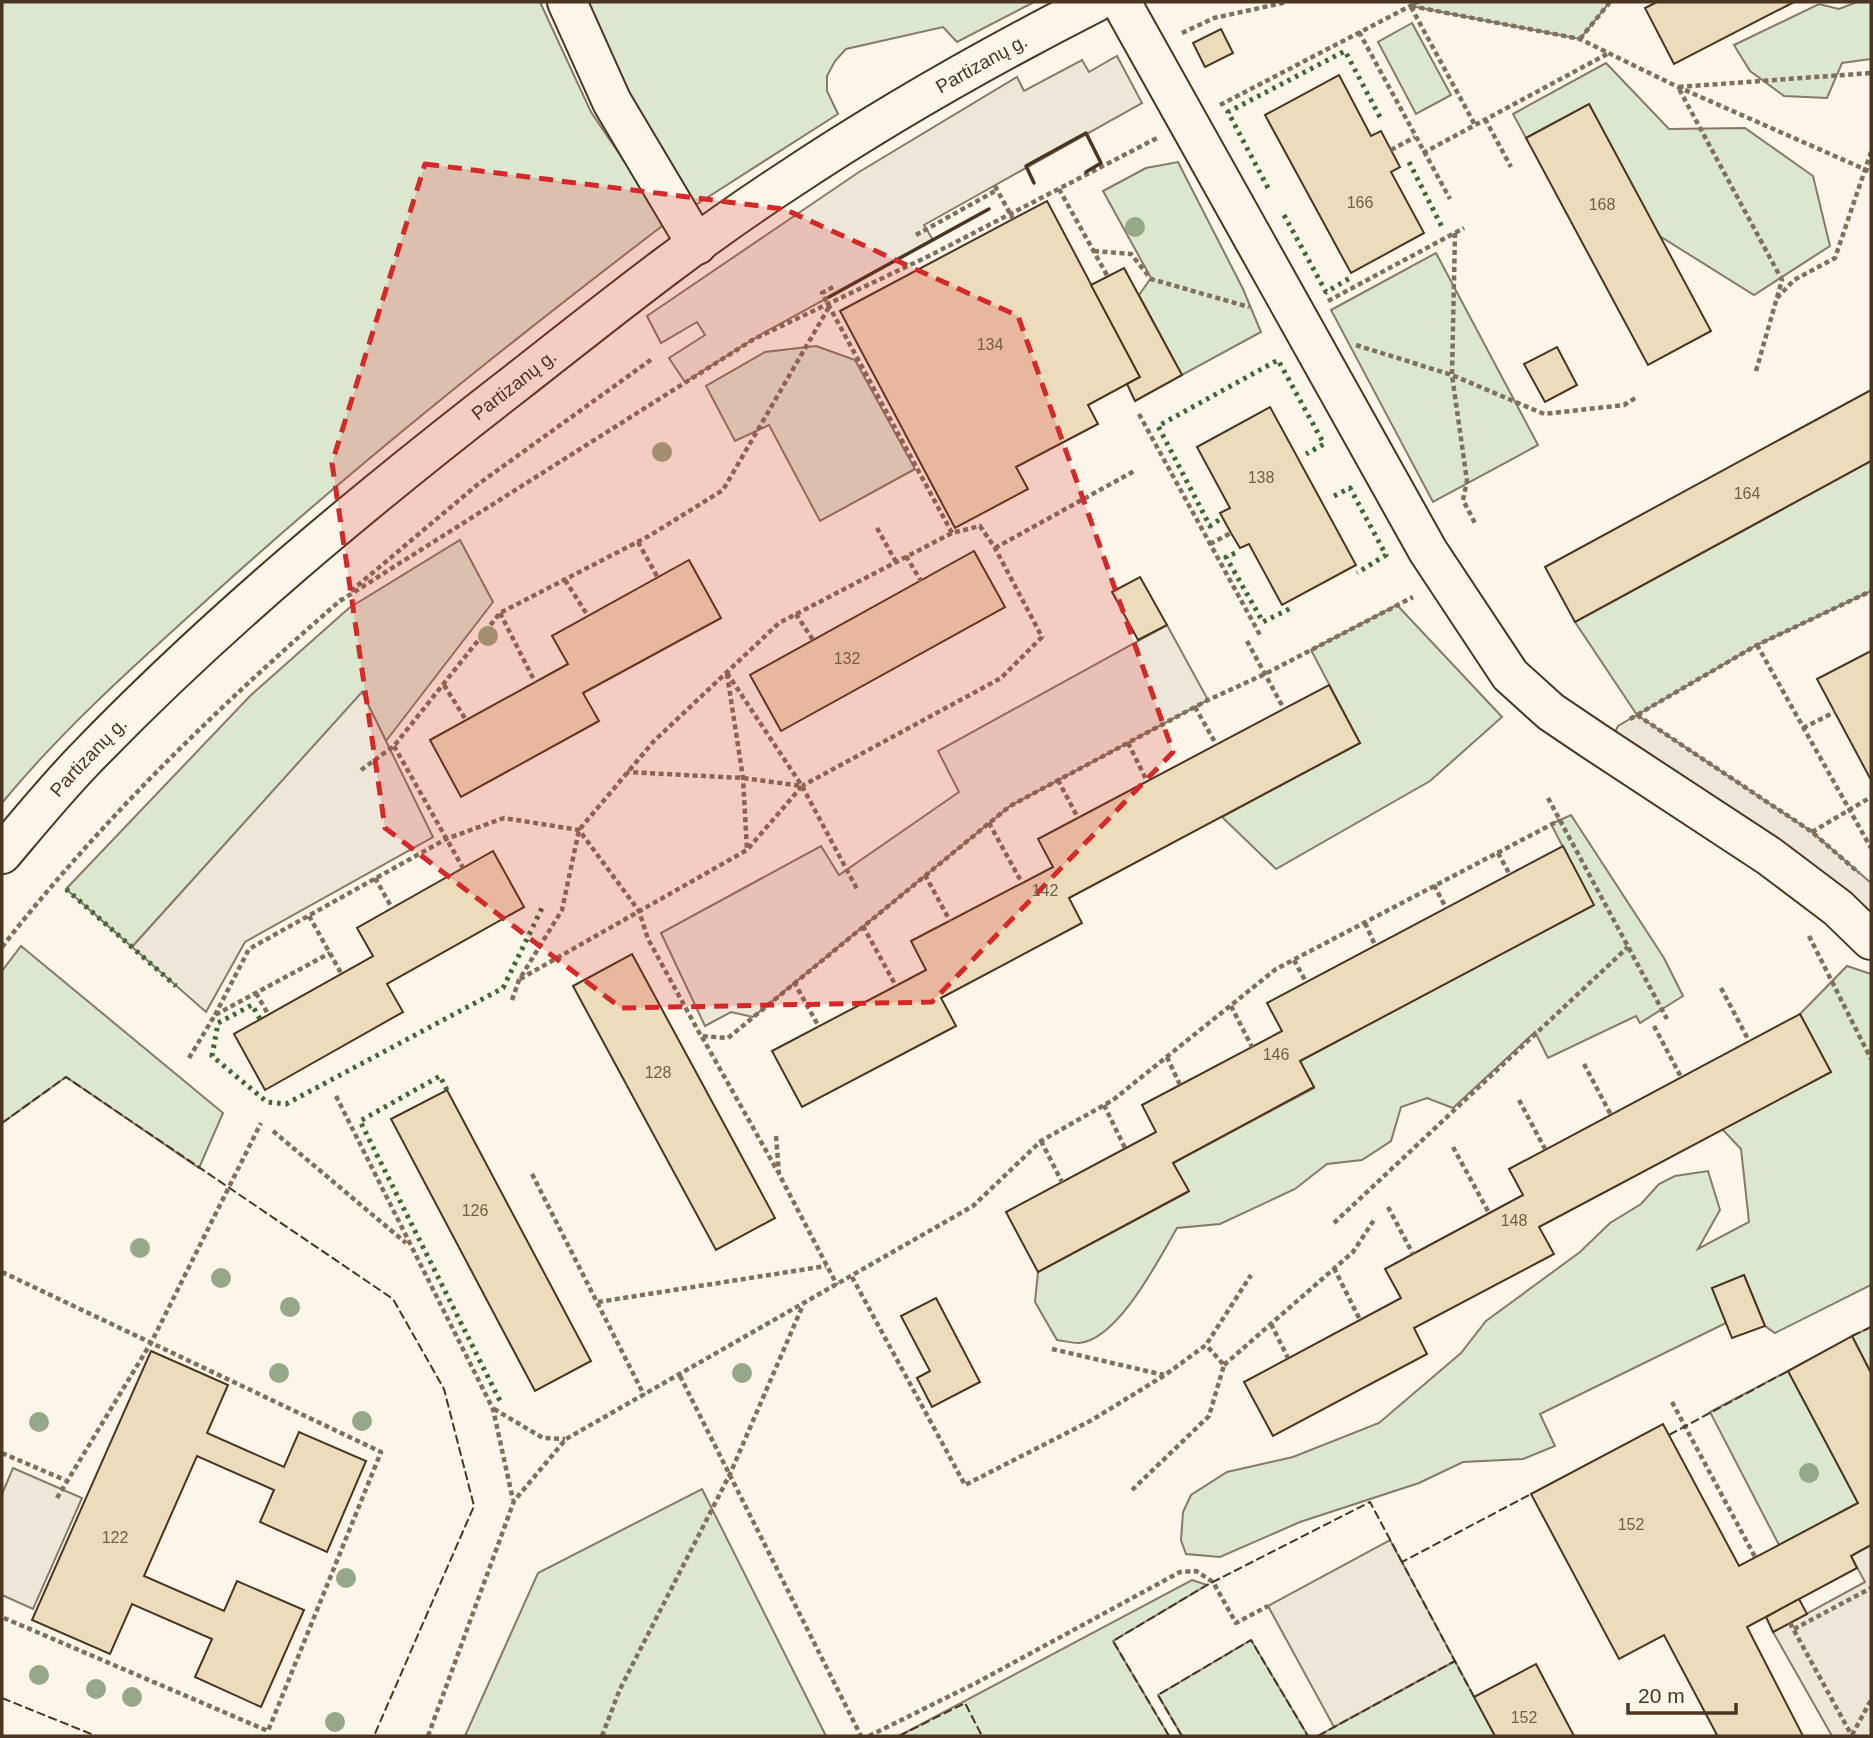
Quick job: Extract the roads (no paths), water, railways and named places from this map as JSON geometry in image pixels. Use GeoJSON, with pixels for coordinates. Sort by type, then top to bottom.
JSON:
{"type":"FeatureCollection","features":[{"type":"Feature","properties":{"kind":"street"},"geometry":{"type":"LineString","coordinates":[[567,2],[612,102],[697,245]]}},
{"type":"Feature","properties":{"kind":"street","name":"Partizanų g."},"geometry":{"type":"LineString","coordinates":[[2,854],[84,760],[197,650],[309,549],[423,455],[697,245],[789,179],[939,87],[1096,2]]}},
{"type":"Feature","properties":{"kind":"street"},"geometry":{"type":"LineString","coordinates":[[1121,2],[1428,551],[1510,675],[1551,712],[1769,856],[1838,908],[1871,940]]}}]}
